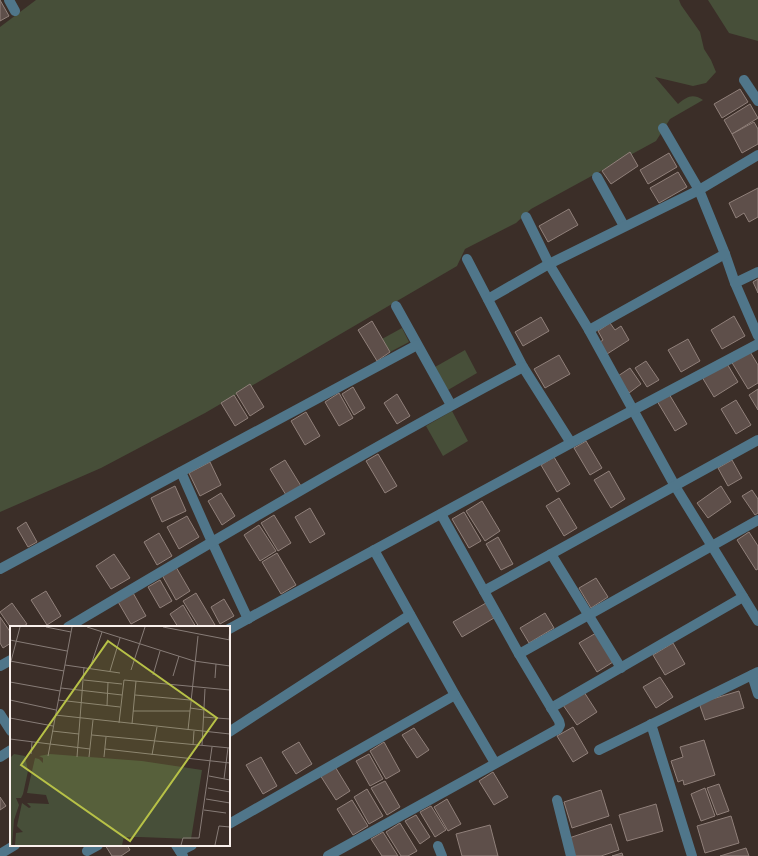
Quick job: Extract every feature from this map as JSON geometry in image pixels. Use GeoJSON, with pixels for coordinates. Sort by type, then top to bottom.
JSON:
{"type":"FeatureCollection","features":[{"type":"Feature","properties":{"kind":"street"},"geometry":{"type":"LineString","coordinates":[[9,0],[15,11]]}},
{"type":"Feature","properties":{"kind":"street"},"geometry":{"type":"LineString","coordinates":[[744,80],[758,101]]}},
{"type":"Feature","properties":{"kind":"street"},"geometry":{"type":"LineString","coordinates":[[663,128],[699,190],[735,283],[758,336]]}},
{"type":"Feature","properties":{"kind":"street"},"geometry":{"type":"LineString","coordinates":[[488,299],[549,264],[699,190],[758,155]]}},
{"type":"Feature","properties":{"kind":"street"},"geometry":{"type":"LineString","coordinates":[[597,177],[624,226]]}},
{"type":"Feature","properties":{"kind":"street"},"geometry":{"type":"LineString","coordinates":[[526,217],[549,264],[590,330],[632,410],[758,621]]}},
{"type":"Feature","properties":{"kind":"street"},"geometry":{"type":"LineString","coordinates":[[590,330],[725,254]]}},
{"type":"Feature","properties":{"kind":"street"},"geometry":{"type":"LineString","coordinates":[[467,259],[523,367],[571,443]]}},
{"type":"Feature","properties":{"kind":"street"},"geometry":{"type":"LineString","coordinates":[[735,283],[758,272]]}},
{"type":"Feature","properties":{"kind":"street"},"geometry":{"type":"LineString","coordinates":[[396,306],[451,405]]}},
{"type":"Feature","properties":{"kind":"street"},"geometry":{"type":"LineString","coordinates":[[230,628],[632,410],[758,344]]}},
{"type":"Feature","properties":{"kind":"street"},"geometry":{"type":"LineString","coordinates":[[0,569],[417,345]]}},
{"type":"Feature","properties":{"kind":"street"},"geometry":{"type":"LineString","coordinates":[[70,626],[212,542],[451,405],[523,367]]}},
{"type":"Feature","properties":{"kind":"street"},"geometry":{"type":"LineString","coordinates":[[484,591],[758,440]]}},
{"type":"Feature","properties":{"kind":"street"},"geometry":{"type":"LineString","coordinates":[[181,472],[248,619]]}},
{"type":"Feature","properties":{"kind":"street"},"geometry":{"type":"LineString","coordinates":[[328,856],[558,729],[560,725],[441,514]]}},
{"type":"Feature","properties":{"kind":"street"},"geometry":{"type":"LineString","coordinates":[[519,654],[758,520]]}},
{"type":"Feature","properties":{"kind":"street"},"geometry":{"type":"LineString","coordinates":[[374,550],[495,763]]}},
{"type":"Feature","properties":{"kind":"street"},"geometry":{"type":"LineString","coordinates":[[551,554],[621,668]]}},
{"type":"Feature","properties":{"kind":"street"},"geometry":{"type":"LineString","coordinates":[[551,708],[743,597]]}},
{"type":"Feature","properties":{"kind":"street"},"geometry":{"type":"LineString","coordinates":[[230,731],[410,615]]}},
{"type":"Feature","properties":{"kind":"street"},"geometry":{"type":"LineString","coordinates":[[0,666],[10,661]]}},
{"type":"Feature","properties":{"kind":"street"},"geometry":{"type":"LineString","coordinates":[[599,750],[755,674],[758,694]]}},
{"type":"Feature","properties":{"kind":"street"},"geometry":{"type":"LineString","coordinates":[[230,823],[455,695]]}},
{"type":"Feature","properties":{"kind":"street"},"geometry":{"type":"LineString","coordinates":[[0,714],[10,729]]}},
{"type":"Feature","properties":{"kind":"street"},"geometry":{"type":"LineString","coordinates":[[651,724],[692,856]]}},
{"type":"Feature","properties":{"kind":"street"},"geometry":{"type":"LineString","coordinates":[[0,757],[10,751]]}},
{"type":"Feature","properties":{"kind":"street"},"geometry":{"type":"LineString","coordinates":[[557,800],[571,856]]}},
{"type":"Feature","properties":{"kind":"street"},"geometry":{"type":"LineString","coordinates":[[0,854],[13,846]]}},
{"type":"Feature","properties":{"kind":"street"},"geometry":{"type":"LineString","coordinates":[[86,851],[96,846]]}},
{"type":"Feature","properties":{"kind":"street"},"geometry":{"type":"LineString","coordinates":[[180,851],[190,846]]}},
{"type":"Feature","properties":{"kind":"street"},"geometry":{"type":"LineString","coordinates":[[438,846],[442,856]]}},
{"type":"Feature","properties":{"kind":"green space"},"geometry":{"type":"Polygon","coordinates":[[[36,0],[679,0],[700,32],[704,49],[716,72],[706,83],[693,86],[655,77],[678,104],[684,99],[693,96],[703,100],[670,119],[656,141],[531,209],[516,223],[465,249],[457,266],[205,413],[101,468],[0,512],[0,27],[36,0]]]}},
{"type":"Feature","properties":{"kind":"green space"},"geometry":{"type":"Polygon","coordinates":[[[708,0],[758,0],[758,41],[729,33],[708,0]]]}},
{"type":"Feature","properties":{"kind":"green space"},"geometry":{"type":"Polygon","coordinates":[[[402,328],[409,342],[390,352],[382,339],[402,328]]]}},
{"type":"Feature","properties":{"kind":"green space"},"geometry":{"type":"Polygon","coordinates":[[[465,350],[477,373],[448,390],[435,367],[465,350]]]}},
{"type":"Feature","properties":{"kind":"green space"},"geometry":{"type":"Polygon","coordinates":[[[452,411],[468,441],[443,456],[426,426],[452,411]]]}},
{"type":"Feature","properties":{"kind":"building"},"geometry":{"type":"Polygon","coordinates":[[[0,0],[9,16],[0,21],[0,0]]]}},
{"type":"Feature","properties":{"kind":"building"},"geometry":{"type":"Polygon","coordinates":[[[740,89],[748,102],[722,118],[714,104],[740,89]]]}},
{"type":"Feature","properties":{"kind":"building"},"geometry":{"type":"Polygon","coordinates":[[[750,104],[758,118],[732,134],[724,120],[750,104]]]}},
{"type":"Feature","properties":{"kind":"building"},"geometry":{"type":"Polygon","coordinates":[[[754,122],[758,129],[758,144],[742,153],[732,134],[754,122]]]}},
{"type":"Feature","properties":{"kind":"building"},"geometry":{"type":"Polygon","coordinates":[[[630,152],[638,166],[611,184],[602,171],[630,152]]]}},
{"type":"Feature","properties":{"kind":"building"},"geometry":{"type":"Polygon","coordinates":[[[669,153],[677,167],[648,184],[640,170],[669,153]]]}},
{"type":"Feature","properties":{"kind":"building"},"geometry":{"type":"Polygon","coordinates":[[[678,172],[687,187],[659,203],[650,188],[678,172]]]}},
{"type":"Feature","properties":{"kind":"building"},"geometry":{"type":"Polygon","coordinates":[[[758,188],[758,217],[749,222],[744,213],[736,218],[729,203],[758,188]]]}},
{"type":"Feature","properties":{"kind":"building"},"geometry":{"type":"Polygon","coordinates":[[[569,209],[578,225],[548,242],[539,226],[569,209]]]}},
{"type":"Feature","properties":{"kind":"building"},"geometry":{"type":"Polygon","coordinates":[[[758,279],[758,293],[753,282],[758,279]]]}},
{"type":"Feature","properties":{"kind":"building"},"geometry":{"type":"Polygon","coordinates":[[[734,316],[745,336],[722,349],[711,330],[734,316]]]}},
{"type":"Feature","properties":{"kind":"building"},"geometry":{"type":"Polygon","coordinates":[[[541,317],[549,331],[523,346],[515,332],[541,317]]]}},
{"type":"Feature","properties":{"kind":"building"},"geometry":{"type":"Polygon","coordinates":[[[372,321],[390,352],[377,361],[358,330],[372,321]]]}},
{"type":"Feature","properties":{"kind":"building"},"geometry":{"type":"Polygon","coordinates":[[[610,323],[615,330],[621,326],[629,340],[607,354],[600,342],[603,340],[598,331],[610,323]]]}},
{"type":"Feature","properties":{"kind":"building"},"geometry":{"type":"Polygon","coordinates":[[[688,339],[700,361],[681,372],[668,350],[688,339]]]}},
{"type":"Feature","properties":{"kind":"building"},"geometry":{"type":"Polygon","coordinates":[[[749,350],[758,365],[758,383],[748,389],[731,361],[749,350]]]}},
{"type":"Feature","properties":{"kind":"building"},"geometry":{"type":"Polygon","coordinates":[[[559,355],[570,374],[545,388],[534,369],[559,355]]]}},
{"type":"Feature","properties":{"kind":"building"},"geometry":{"type":"Polygon","coordinates":[[[646,361],[659,380],[647,387],[635,368],[646,361]]]}},
{"type":"Feature","properties":{"kind":"building"},"geometry":{"type":"Polygon","coordinates":[[[726,362],[738,382],[714,397],[702,377],[726,362]]]}},
{"type":"Feature","properties":{"kind":"building"},"geometry":{"type":"Polygon","coordinates":[[[630,368],[641,384],[629,393],[618,376],[630,368]]]}},
{"type":"Feature","properties":{"kind":"building"},"geometry":{"type":"Polygon","coordinates":[[[250,384],[264,407],[250,416],[236,393],[250,384]]]}},
{"type":"Feature","properties":{"kind":"building"},"geometry":{"type":"Polygon","coordinates":[[[353,387],[365,408],[354,415],[342,394],[353,387]]]}},
{"type":"Feature","properties":{"kind":"building"},"geometry":{"type":"Polygon","coordinates":[[[758,389],[758,410],[749,395],[758,389]]]}},
{"type":"Feature","properties":{"kind":"building"},"geometry":{"type":"Polygon","coordinates":[[[339,393],[353,418],[339,426],[325,402],[339,393]]]}},
{"type":"Feature","properties":{"kind":"building"},"geometry":{"type":"Polygon","coordinates":[[[397,394],[410,416],[397,424],[384,403],[397,394]]]}},
{"type":"Feature","properties":{"kind":"building"},"geometry":{"type":"Polygon","coordinates":[[[669,394],[687,424],[675,431],[657,401],[669,394]]]}},
{"type":"Feature","properties":{"kind":"building"},"geometry":{"type":"Polygon","coordinates":[[[234,395],[248,418],[235,426],[221,403],[234,395]]]}},
{"type":"Feature","properties":{"kind":"building"},"geometry":{"type":"Polygon","coordinates":[[[736,400],[751,425],[736,434],[721,409],[736,400]]]}},
{"type":"Feature","properties":{"kind":"building"},"geometry":{"type":"Polygon","coordinates":[[[306,412],[320,436],[305,445],[291,421],[306,412]]]}},
{"type":"Feature","properties":{"kind":"building"},"geometry":{"type":"Polygon","coordinates":[[[586,441],[602,468],[590,475],[574,448],[586,441]]]}},
{"type":"Feature","properties":{"kind":"building"},"geometry":{"type":"Polygon","coordinates":[[[378,454],[397,486],[385,493],[366,461],[378,454]]]}},
{"type":"Feature","properties":{"kind":"building"},"geometry":{"type":"Polygon","coordinates":[[[554,457],[570,484],[557,492],[541,465],[554,457]]]}},
{"type":"Feature","properties":{"kind":"building"},"geometry":{"type":"Polygon","coordinates":[[[285,460],[301,486],[286,495],[270,469],[285,460]]]}},
{"type":"Feature","properties":{"kind":"building"},"geometry":{"type":"Polygon","coordinates":[[[732,460],[742,478],[728,486],[718,468],[732,460]]]}},
{"type":"Feature","properties":{"kind":"building"},"geometry":{"type":"Polygon","coordinates":[[[210,462],[221,485],[200,496],[189,473],[210,462]]]}},
{"type":"Feature","properties":{"kind":"building"},"geometry":{"type":"Polygon","coordinates":[[[609,471],[625,499],[611,508],[594,480],[609,471]]]}},
{"type":"Feature","properties":{"kind":"building"},"geometry":{"type":"Polygon","coordinates":[[[175,486],[186,511],[162,522],[151,498],[175,486]]]}},
{"type":"Feature","properties":{"kind":"building"},"geometry":{"type":"Polygon","coordinates":[[[721,486],[731,502],[708,518],[697,503],[721,486]]]}},
{"type":"Feature","properties":{"kind":"building"},"geometry":{"type":"Polygon","coordinates":[[[752,490],[758,499],[758,513],[755,515],[742,496],[752,490]]]}},
{"type":"Feature","properties":{"kind":"building"},"geometry":{"type":"Polygon","coordinates":[[[221,493],[235,516],[222,525],[208,501],[221,493]]]}},
{"type":"Feature","properties":{"kind":"building"},"geometry":{"type":"Polygon","coordinates":[[[559,498],[577,528],[564,536],[546,506],[559,498]]]}},
{"type":"Feature","properties":{"kind":"building"},"geometry":{"type":"Polygon","coordinates":[[[482,501],[500,531],[485,541],[466,511],[482,501]]]}},
{"type":"Feature","properties":{"kind":"building"},"geometry":{"type":"Polygon","coordinates":[[[310,508],[325,534],[310,543],[295,517],[310,508]]]}},
{"type":"Feature","properties":{"kind":"building"},"geometry":{"type":"Polygon","coordinates":[[[464,512],[481,541],[469,548],[452,519],[464,512]]]}},
{"type":"Feature","properties":{"kind":"building"},"geometry":{"type":"Polygon","coordinates":[[[274,515],[291,543],[278,551],[261,523],[274,515]]]}},
{"type":"Feature","properties":{"kind":"building"},"geometry":{"type":"Polygon","coordinates":[[[187,516],[199,537],[179,549],[167,527],[187,516]]]}},
{"type":"Feature","properties":{"kind":"building"},"geometry":{"type":"Polygon","coordinates":[[[26,522],[37,542],[28,547],[17,528],[26,522]]]}},
{"type":"Feature","properties":{"kind":"building"},"geometry":{"type":"Polygon","coordinates":[[[259,525],[276,551],[260,561],[244,535],[259,525]]]}},
{"type":"Feature","properties":{"kind":"building"},"geometry":{"type":"Polygon","coordinates":[[[749,532],[758,546],[758,569],[756,570],[737,540],[749,532]]]}},
{"type":"Feature","properties":{"kind":"building"},"geometry":{"type":"Polygon","coordinates":[[[159,533],[172,556],[157,565],[144,542],[159,533]]]}},
{"type":"Feature","properties":{"kind":"building"},"geometry":{"type":"Polygon","coordinates":[[[498,537],[513,564],[501,570],[486,544],[498,537]]]}},
{"type":"Feature","properties":{"kind":"building"},"geometry":{"type":"Polygon","coordinates":[[[277,553],[296,585],[281,594],[262,562],[277,553]]]}},
{"type":"Feature","properties":{"kind":"building"},"geometry":{"type":"Polygon","coordinates":[[[114,554],[130,578],[111,589],[96,566],[114,554]]]}},
{"type":"Feature","properties":{"kind":"building"},"geometry":{"type":"Polygon","coordinates":[[[176,567],[190,591],[176,600],[162,575],[176,567]]]}},
{"type":"Feature","properties":{"kind":"building"},"geometry":{"type":"Polygon","coordinates":[[[596,578],[608,597],[591,608],[579,588],[596,578]]]}},
{"type":"Feature","properties":{"kind":"building"},"geometry":{"type":"Polygon","coordinates":[[[160,580],[172,601],[160,608],[148,587],[160,580]]]}},
{"type":"Feature","properties":{"kind":"building"},"geometry":{"type":"Polygon","coordinates":[[[46,591],[61,616],[47,625],[31,600],[46,591]]]}},
{"type":"Feature","properties":{"kind":"building"},"geometry":{"type":"Polygon","coordinates":[[[132,591],[146,616],[131,624],[117,600],[132,591]]]}},
{"type":"Feature","properties":{"kind":"building"},"geometry":{"type":"Polygon","coordinates":[[[196,593],[215,625],[198,626],[183,601],[196,593]]]}},
{"type":"Feature","properties":{"kind":"building"},"geometry":{"type":"Polygon","coordinates":[[[224,599],[234,616],[220,624],[211,607],[224,599]]]}},
{"type":"Feature","properties":{"kind":"building"},"geometry":{"type":"Polygon","coordinates":[[[12,603],[27,624],[24,626],[10,627],[0,612],[12,603]]]}},
{"type":"Feature","properties":{"kind":"building"},"geometry":{"type":"Polygon","coordinates":[[[486,603],[494,618],[462,637],[453,622],[486,603]]]}},
{"type":"Feature","properties":{"kind":"building"},"geometry":{"type":"Polygon","coordinates":[[[183,605],[195,626],[177,626],[170,614],[183,605]]]}},
{"type":"Feature","properties":{"kind":"building"},"geometry":{"type":"Polygon","coordinates":[[[545,613],[554,628],[529,643],[520,628],[545,613]]]}},
{"type":"Feature","properties":{"kind":"building"},"geometry":{"type":"Polygon","coordinates":[[[0,617],[10,632],[10,644],[3,648],[0,643],[0,617]]]}},
{"type":"Feature","properties":{"kind":"building"},"geometry":{"type":"Polygon","coordinates":[[[596,633],[613,662],[597,672],[579,643],[596,633]]]}},
{"type":"Feature","properties":{"kind":"building"},"geometry":{"type":"Polygon","coordinates":[[[673,643],[685,664],[665,675],[653,655],[673,643]]]}},
{"type":"Feature","properties":{"kind":"building"},"geometry":{"type":"Polygon","coordinates":[[[660,677],[673,697],[656,708],[643,687],[660,677]]]}},
{"type":"Feature","properties":{"kind":"building"},"geometry":{"type":"Polygon","coordinates":[[[739,691],[744,708],[705,720],[699,703],[739,691]]]}},
{"type":"Feature","properties":{"kind":"building"},"geometry":{"type":"Polygon","coordinates":[[[584,692],[597,712],[577,725],[563,705],[584,692]]]}},
{"type":"Feature","properties":{"kind":"building"},"geometry":{"type":"Polygon","coordinates":[[[573,727],[588,753],[573,762],[557,736],[573,727]]]}},
{"type":"Feature","properties":{"kind":"building"},"geometry":{"type":"Polygon","coordinates":[[[414,728],[429,750],[417,758],[402,735],[414,728]]]}},
{"type":"Feature","properties":{"kind":"building"},"geometry":{"type":"Polygon","coordinates":[[[704,740],[715,775],[684,785],[683,780],[678,782],[671,761],[683,757],[680,747],[704,740]]]}},
{"type":"Feature","properties":{"kind":"building"},"geometry":{"type":"Polygon","coordinates":[[[299,742],[312,764],[296,774],[282,752],[299,742]]]}},
{"type":"Feature","properties":{"kind":"building"},"geometry":{"type":"Polygon","coordinates":[[[384,742],[400,771],[386,779],[370,751],[384,742]]]}},
{"type":"Feature","properties":{"kind":"building"},"geometry":{"type":"Polygon","coordinates":[[[369,754],[383,779],[370,786],[356,761],[369,754]]]}},
{"type":"Feature","properties":{"kind":"building"},"geometry":{"type":"Polygon","coordinates":[[[261,757],[277,786],[263,794],[246,765],[261,757]]]}},
{"type":"Feature","properties":{"kind":"building"},"geometry":{"type":"Polygon","coordinates":[[[334,765],[350,791],[336,800],[320,775],[334,765]]]}},
{"type":"Feature","properties":{"kind":"building"},"geometry":{"type":"Polygon","coordinates":[[[493,772],[508,797],[494,805],[479,781],[493,772]]]}},
{"type":"Feature","properties":{"kind":"building"},"geometry":{"type":"Polygon","coordinates":[[[385,781],[400,807],[387,815],[371,788],[385,781]]]}},
{"type":"Feature","properties":{"kind":"building"},"geometry":{"type":"Polygon","coordinates":[[[719,784],[729,811],[717,815],[707,788],[719,784]]]}},
{"type":"Feature","properties":{"kind":"building"},"geometry":{"type":"Polygon","coordinates":[[[705,788],[715,816],[701,821],[691,794],[705,788]]]}},
{"type":"Feature","properties":{"kind":"building"},"geometry":{"type":"Polygon","coordinates":[[[367,789],[383,816],[369,824],[354,797],[367,789]]]}},
{"type":"Feature","properties":{"kind":"building"},"geometry":{"type":"Polygon","coordinates":[[[601,790],[609,816],[572,828],[564,802],[601,790]]]}},
{"type":"Feature","properties":{"kind":"building"},"geometry":{"type":"Polygon","coordinates":[[[0,797],[6,806],[0,810],[0,797]]]}},
{"type":"Feature","properties":{"kind":"building"},"geometry":{"type":"Polygon","coordinates":[[[447,799],[461,824],[448,831],[434,807],[447,799]]]}},
{"type":"Feature","properties":{"kind":"building"},"geometry":{"type":"Polygon","coordinates":[[[352,800],[368,826],[353,835],[337,809],[352,800]]]}},
{"type":"Feature","properties":{"kind":"building"},"geometry":{"type":"Polygon","coordinates":[[[656,804],[663,831],[627,841],[619,815],[656,804]]]}},
{"type":"Feature","properties":{"kind":"building"},"geometry":{"type":"Polygon","coordinates":[[[431,806],[446,830],[435,837],[420,812],[431,806]]]}},
{"type":"Feature","properties":{"kind":"building"},"geometry":{"type":"Polygon","coordinates":[[[416,815],[430,837],[420,844],[405,821],[416,815]]]}},
{"type":"Feature","properties":{"kind":"building"},"geometry":{"type":"Polygon","coordinates":[[[731,816],[739,843],[705,853],[697,826],[731,816]]]}},
{"type":"Feature","properties":{"kind":"building"},"geometry":{"type":"Polygon","coordinates":[[[400,823],[417,851],[408,856],[401,856],[386,832],[400,823]]]}},
{"type":"Feature","properties":{"kind":"building"},"geometry":{"type":"Polygon","coordinates":[[[611,824],[619,850],[601,856],[575,856],[569,838],[611,824]]]}},
{"type":"Feature","properties":{"kind":"building"},"geometry":{"type":"Polygon","coordinates":[[[490,825],[498,856],[462,856],[456,834],[490,825]]]}},
{"type":"Feature","properties":{"kind":"building"},"geometry":{"type":"Polygon","coordinates":[[[383,832],[398,856],[382,856],[371,839],[383,832]]]}},
{"type":"Feature","properties":{"kind":"building"},"geometry":{"type":"Polygon","coordinates":[[[106,846],[128,846],[130,850],[121,856],[112,856],[106,846]]]}},
{"type":"Feature","properties":{"kind":"building"},"geometry":{"type":"Polygon","coordinates":[[[746,848],[749,856],[720,856],[746,848]]]}},
{"type":"Feature","properties":{"kind":"building"},"geometry":{"type":"Polygon","coordinates":[[[622,853],[623,856],[612,856],[622,853]]]}}]}
